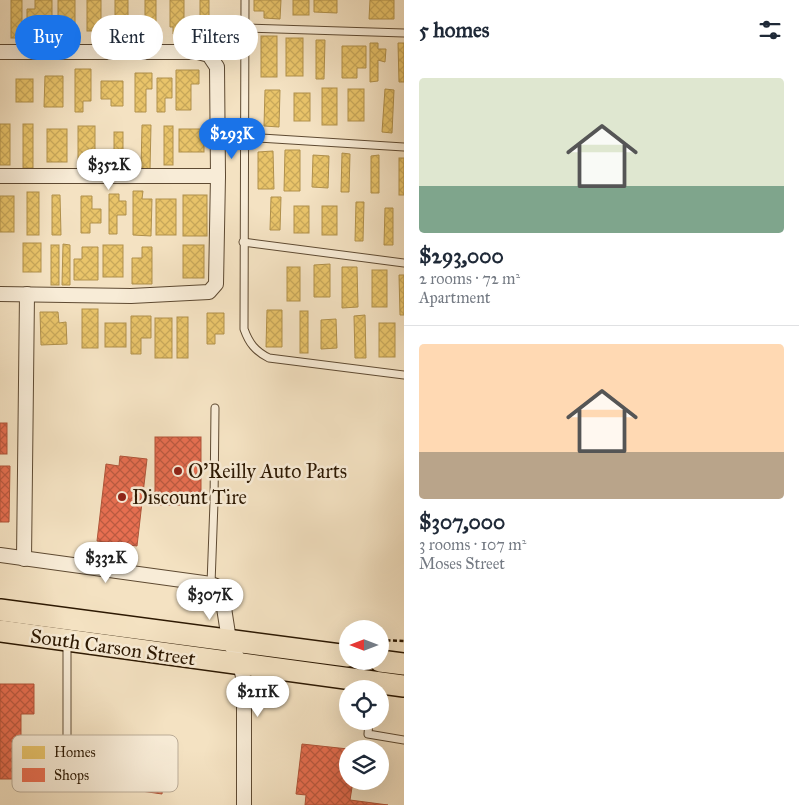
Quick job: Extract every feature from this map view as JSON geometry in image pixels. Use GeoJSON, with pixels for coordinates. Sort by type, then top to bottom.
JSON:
{"type":"FeatureCollection","features":[{"type":"Feature","properties":{"kind":"main road","name":"South Carson Street"},"geometry":{"type":"LineString","coordinates":[[0,610],[339,655]]}},
{"type":"Feature","properties":{"kind":"main road","name":"South Carson Street"},"geometry":{"type":"LineString","coordinates":[[0,631],[240,664],[339,680]]}},
{"type":"Feature","properties":{"kind":"main road"},"geometry":{"type":"LineString","coordinates":[[389,662],[404,664]]}},
{"type":"Feature","properties":{"kind":"main road","name":"South Carson Street"},"geometry":{"type":"LineString","coordinates":[[389,686],[404,686]]}},
{"type":"Feature","properties":{"kind":"street"},"geometry":{"type":"LineString","coordinates":[[0,52],[198,52],[209,55],[217,68],[218,176],[216,284],[209,292],[131,296],[0,294]]}},
{"type":"Feature","properties":{"kind":"street"},"geometry":{"type":"LineString","coordinates":[[0,176],[218,176]]}},
{"type":"Feature","properties":{"kind":"street"},"geometry":{"type":"LineString","coordinates":[[24,558],[28,294]]}},
{"type":"Feature","properties":{"kind":"street"},"geometry":{"type":"LineString","coordinates":[[0,555],[216,586],[222,595],[228,640],[240,664],[244,688],[244,805]]}},
{"type":"Feature","properties":{"kind":"lane"},"geometry":{"type":"LineString","coordinates":[[244,15],[245,0]]}},
{"type":"Feature","properties":{"kind":"lane"},"geometry":{"type":"LineString","coordinates":[[258,28],[404,33]]}},
{"type":"Feature","properties":{"kind":"lane"},"geometry":{"type":"LineString","coordinates":[[244,60],[244,329],[249,342],[259,353],[269,358],[404,375]]}},
{"type":"Feature","properties":{"kind":"lane"},"geometry":{"type":"LineString","coordinates":[[244,137],[404,147]]}},
{"type":"Feature","properties":{"kind":"lane"},"geometry":{"type":"LineString","coordinates":[[243,242],[404,263]]}},
{"type":"Feature","properties":{"kind":"lane"},"geometry":{"type":"LineString","coordinates":[[211,584],[215,408]]}},
{"type":"Feature","properties":{"kind":"lane"},"geometry":{"type":"LineString","coordinates":[[67,640],[67,735]]}},
{"type":"Feature","properties":{"kind":"lane"},"geometry":{"type":"LineString","coordinates":[[368,730],[368,734],[404,740]]}},
{"type":"Feature","properties":{"kind":"path"},"geometry":{"type":"LineString","coordinates":[[389,640],[404,641]]}},
{"type":"Feature","properties":{"kind":"building: Homes"},"geometry":{"type":"Polygon","coordinates":[[[11,0],[22,0],[22,15],[15,15],[15,38],[11,38],[11,0]]]}},
{"type":"Feature","properties":{"kind":"building: Homes"},"geometry":{"type":"Polygon","coordinates":[[[35,0],[52,0],[52,15],[27,15],[27,9],[35,9],[35,0]]]}},
{"type":"Feature","properties":{"kind":"building: Homes"},"geometry":{"type":"Polygon","coordinates":[[[58,0],[75,0],[75,15],[58,15],[58,0]]]}},
{"type":"Feature","properties":{"kind":"building: Homes"},"geometry":{"type":"Polygon","coordinates":[[[87,0],[101,0],[101,15],[91,15],[91,31],[87,31],[87,0]]]}},
{"type":"Feature","properties":{"kind":"building: Homes"},"geometry":{"type":"Polygon","coordinates":[[[115,0],[128,0],[128,15],[115,15],[115,0]]]}},
{"type":"Feature","properties":{"kind":"building: Homes"},"geometry":{"type":"Polygon","coordinates":[[[145,0],[156,0],[156,15],[145,15],[145,0]]]}},
{"type":"Feature","properties":{"kind":"building: Homes"},"geometry":{"type":"Polygon","coordinates":[[[170,0],[184,0],[184,15],[173,15],[173,27],[170,27],[170,0]]]}},
{"type":"Feature","properties":{"kind":"building: Homes"},"geometry":{"type":"Polygon","coordinates":[[[200,0],[209,0],[209,15],[200,15],[200,0]]]}},
{"type":"Feature","properties":{"kind":"building: Homes"},"geometry":{"type":"Polygon","coordinates":[[[254,0],[281,0],[280,19],[264,18],[264,11],[254,11],[254,0]]]}},
{"type":"Feature","properties":{"kind":"building: Homes"},"geometry":{"type":"Polygon","coordinates":[[[293,0],[309,0],[309,15],[293,15],[293,0]]]}},
{"type":"Feature","properties":{"kind":"building: Homes"},"geometry":{"type":"Polygon","coordinates":[[[314,0],[337,0],[337,13],[314,12],[314,0]]]}},
{"type":"Feature","properties":{"kind":"building: Homes"},"geometry":{"type":"Polygon","coordinates":[[[370,0],[394,0],[394,19],[369,19],[370,0]]]}},
{"type":"Feature","properties":{"kind":"building: Homes"},"geometry":{"type":"Polygon","coordinates":[[[261,36],[277,36],[277,77],[261,77],[261,36]]]}},
{"type":"Feature","properties":{"kind":"building: Homes"},"geometry":{"type":"Polygon","coordinates":[[[286,38],[303,38],[303,76],[286,76],[286,38]]]}},
{"type":"Feature","properties":{"kind":"building: Homes"},"geometry":{"type":"Polygon","coordinates":[[[316,40],[325,40],[324,79],[316,79],[316,40]]]}},
{"type":"Feature","properties":{"kind":"building: Homes"},"geometry":{"type":"Polygon","coordinates":[[[370,43],[378,43],[378,49],[386,49],[385,62],[378,60],[378,81],[370,82],[370,43]]]}},
{"type":"Feature","properties":{"kind":"building: Homes"},"geometry":{"type":"Polygon","coordinates":[[[398,43],[404,43],[404,82],[399,82],[398,43]]]}},
{"type":"Feature","properties":{"kind":"building: Homes"},"geometry":{"type":"Polygon","coordinates":[[[342,46],[366,46],[366,68],[357,68],[357,78],[342,78],[342,46]]]}},
{"type":"Feature","properties":{"kind":"building: Homes"},"geometry":{"type":"Polygon","coordinates":[[[75,69],[91,69],[91,101],[83,101],[83,112],[75,112],[75,69]]]}},
{"type":"Feature","properties":{"kind":"building: Homes"},"geometry":{"type":"Polygon","coordinates":[[[176,70],[199,70],[199,84],[191,84],[191,110],[176,110],[176,70]]]}},
{"type":"Feature","properties":{"kind":"building: Homes"},"geometry":{"type":"Polygon","coordinates":[[[135,73],[152,73],[152,89],[146,89],[146,112],[135,112],[135,73]]]}},
{"type":"Feature","properties":{"kind":"building: Homes"},"geometry":{"type":"Polygon","coordinates":[[[45,76],[63,76],[63,107],[44,107],[45,76]]]}},
{"type":"Feature","properties":{"kind":"building: Homes"},"geometry":{"type":"Polygon","coordinates":[[[157,78],[172,78],[172,98],[165,98],[165,112],[157,112],[157,78]]]}},
{"type":"Feature","properties":{"kind":"building: Homes"},"geometry":{"type":"Polygon","coordinates":[[[16,79],[33,79],[33,102],[16,102],[16,79]]]}},
{"type":"Feature","properties":{"kind":"building: Homes"},"geometry":{"type":"Polygon","coordinates":[[[101,81],[123,81],[123,106],[111,106],[111,99],[101,99],[101,81]]]}},
{"type":"Feature","properties":{"kind":"building: Homes"},"geometry":{"type":"Polygon","coordinates":[[[322,88],[337,88],[337,125],[322,125],[322,88]]]}},
{"type":"Feature","properties":{"kind":"building: Homes"},"geometry":{"type":"Polygon","coordinates":[[[348,89],[364,89],[364,121],[348,121],[348,89]]]}},
{"type":"Feature","properties":{"kind":"building: Homes"},"geometry":{"type":"Polygon","coordinates":[[[385,89],[394,90],[392,133],[382,132],[385,89]]]}},
{"type":"Feature","properties":{"kind":"building: Homes"},"geometry":{"type":"Polygon","coordinates":[[[265,90],[280,90],[279,127],[264,126],[265,90]]]}},
{"type":"Feature","properties":{"kind":"building: Homes"},"geometry":{"type":"Polygon","coordinates":[[[294,93],[310,93],[310,121],[294,121],[294,93]]]}},
{"type":"Feature","properties":{"kind":"building: Homes"},"geometry":{"type":"Polygon","coordinates":[[[0,124],[10,124],[10,165],[0,165],[0,124]]]}},
{"type":"Feature","properties":{"kind":"building: Homes"},"geometry":{"type":"Polygon","coordinates":[[[23,124],[33,124],[33,168],[23,168],[23,124]]]}},
{"type":"Feature","properties":{"kind":"building: Homes"},"geometry":{"type":"Polygon","coordinates":[[[142,125],[151,125],[150,170],[141,170],[142,125]]]}},
{"type":"Feature","properties":{"kind":"building: Homes"},"geometry":{"type":"Polygon","coordinates":[[[78,126],[95,126],[95,159],[78,159],[78,126]]]}},
{"type":"Feature","properties":{"kind":"building: Homes"},"geometry":{"type":"Polygon","coordinates":[[[164,126],[173,126],[173,165],[164,165],[164,126]]]}},
{"type":"Feature","properties":{"kind":"building: Homes"},"geometry":{"type":"Polygon","coordinates":[[[47,129],[67,129],[67,162],[47,162],[47,129]]]}},
{"type":"Feature","properties":{"kind":"building: Homes"},"geometry":{"type":"Polygon","coordinates":[[[179,129],[204,129],[204,152],[179,152],[179,129]]]}},
{"type":"Feature","properties":{"kind":"building: Homes"},"geometry":{"type":"Polygon","coordinates":[[[114,132],[123,132],[123,161],[114,161],[114,132]]]}},
{"type":"Feature","properties":{"kind":"building: Homes"},"geometry":{"type":"Polygon","coordinates":[[[285,150],[300,150],[300,191],[284,191],[285,150]]]}},
{"type":"Feature","properties":{"kind":"building: Homes"},"geometry":{"type":"Polygon","coordinates":[[[273,151],[274,189],[258,189],[258,152],[273,151]]]}},
{"type":"Feature","properties":{"kind":"building: Homes"},"geometry":{"type":"Polygon","coordinates":[[[342,153],[350,154],[349,192],[341,192],[342,153]]]}},
{"type":"Feature","properties":{"kind":"building: Homes"},"geometry":{"type":"Polygon","coordinates":[[[313,155],[329,156],[328,188],[312,187],[313,155]]]}},
{"type":"Feature","properties":{"kind":"building: Homes"},"geometry":{"type":"Polygon","coordinates":[[[379,155],[379,193],[371,193],[371,156],[379,155]]]}},
{"type":"Feature","properties":{"kind":"building: Homes"},"geometry":{"type":"Polygon","coordinates":[[[399,158],[404,158],[404,195],[399,195],[399,158]]]}},
{"type":"Feature","properties":{"kind":"building: Homes"},"geometry":{"type":"Polygon","coordinates":[[[133,191],[143,191],[142,199],[152,199],[151,236],[133,235],[133,191]]]}},
{"type":"Feature","properties":{"kind":"building: Homes"},"geometry":{"type":"Polygon","coordinates":[[[27,192],[39,192],[39,235],[27,235],[27,192]]]}},
{"type":"Feature","properties":{"kind":"building: Homes"},"geometry":{"type":"Polygon","coordinates":[[[109,194],[119,194],[119,201],[126,201],[126,215],[117,215],[117,234],[109,234],[109,194]]]}},
{"type":"Feature","properties":{"kind":"building: Homes"},"geometry":{"type":"Polygon","coordinates":[[[52,195],[60,195],[61,235],[52,235],[52,195]]]}},
{"type":"Feature","properties":{"kind":"building: Homes"},"geometry":{"type":"Polygon","coordinates":[[[183,195],[207,195],[207,236],[183,236],[183,195]]]}},
{"type":"Feature","properties":{"kind":"building: Homes"},"geometry":{"type":"Polygon","coordinates":[[[0,196],[14,196],[14,232],[0,232],[0,196]]]}},
{"type":"Feature","properties":{"kind":"building: Homes"},"geometry":{"type":"Polygon","coordinates":[[[81,196],[92,196],[92,209],[101,209],[101,223],[90,223],[90,233],[81,233],[81,196]]]}},
{"type":"Feature","properties":{"kind":"building: Homes"},"geometry":{"type":"Polygon","coordinates":[[[271,197],[281,197],[280,230],[270,230],[271,197]]]}},
{"type":"Feature","properties":{"kind":"building: Homes"},"geometry":{"type":"Polygon","coordinates":[[[156,199],[176,199],[176,235],[156,235],[156,199]]]}},
{"type":"Feature","properties":{"kind":"building: Homes"},"geometry":{"type":"Polygon","coordinates":[[[356,202],[364,202],[363,241],[355,241],[356,202]]]}},
{"type":"Feature","properties":{"kind":"building: Homes"},"geometry":{"type":"Polygon","coordinates":[[[294,206],[309,206],[309,233],[294,233],[294,206]]]}},
{"type":"Feature","properties":{"kind":"building: Homes"},"geometry":{"type":"Polygon","coordinates":[[[322,206],[337,206],[337,235],[322,235],[322,206]]]}},
{"type":"Feature","properties":{"kind":"building: Homes"},"geometry":{"type":"Polygon","coordinates":[[[385,208],[393,208],[393,245],[384,245],[385,208]]]}},
{"type":"Feature","properties":{"kind":"building: Homes"},"geometry":{"type":"Polygon","coordinates":[[[23,243],[41,243],[41,272],[23,272],[23,243]]]}},
{"type":"Feature","properties":{"kind":"building: Homes"},"geometry":{"type":"Polygon","coordinates":[[[63,244],[70,245],[70,285],[62,285],[63,244]]]}},
{"type":"Feature","properties":{"kind":"building: Homes"},"geometry":{"type":"Polygon","coordinates":[[[51,245],[59,245],[59,285],[51,285],[51,245]]]}},
{"type":"Feature","properties":{"kind":"building: Homes"},"geometry":{"type":"Polygon","coordinates":[[[103,245],[123,245],[123,277],[103,277],[103,245]]]}},
{"type":"Feature","properties":{"kind":"building: Homes"},"geometry":{"type":"Polygon","coordinates":[[[183,245],[204,245],[204,278],[183,278],[183,245]]]}},
{"type":"Feature","properties":{"kind":"building: Homes"},"geometry":{"type":"Polygon","coordinates":[[[82,247],[98,247],[98,280],[74,280],[74,259],[82,259],[82,247]]]}},
{"type":"Feature","properties":{"kind":"building: Homes"},"geometry":{"type":"Polygon","coordinates":[[[142,247],[152,247],[152,284],[132,284],[132,258],[142,258],[142,247]]]}},
{"type":"Feature","properties":{"kind":"building: Homes"},"geometry":{"type":"Polygon","coordinates":[[[330,264],[330,297],[314,297],[314,265],[330,264]]]}},
{"type":"Feature","properties":{"kind":"building: Homes"},"geometry":{"type":"Polygon","coordinates":[[[287,267],[300,267],[300,301],[287,301],[287,267]]]}},
{"type":"Feature","properties":{"kind":"building: Homes"},"geometry":{"type":"Polygon","coordinates":[[[342,267],[357,267],[358,307],[342,308],[342,267]]]}},
{"type":"Feature","properties":{"kind":"building: Homes"},"geometry":{"type":"Polygon","coordinates":[[[372,270],[387,270],[387,307],[372,307],[372,270]]]}},
{"type":"Feature","properties":{"kind":"building: Homes"},"geometry":{"type":"Polygon","coordinates":[[[399,275],[404,275],[404,315],[400,315],[399,275]]]}},
{"type":"Feature","properties":{"kind":"building: Homes"},"geometry":{"type":"Polygon","coordinates":[[[82,309],[98,309],[98,348],[82,348],[82,309]]]}},
{"type":"Feature","properties":{"kind":"building: Homes"},"geometry":{"type":"Polygon","coordinates":[[[267,310],[282,310],[282,347],[266,347],[267,310]]]}},
{"type":"Feature","properties":{"kind":"building: Homes"},"geometry":{"type":"Polygon","coordinates":[[[300,311],[308,311],[308,353],[300,353],[300,311]]]}},
{"type":"Feature","properties":{"kind":"building: Homes"},"geometry":{"type":"Polygon","coordinates":[[[40,312],[58,312],[59,323],[66,322],[67,344],[41,345],[40,312]]]}},
{"type":"Feature","properties":{"kind":"building: Homes"},"geometry":{"type":"Polygon","coordinates":[[[207,313],[224,313],[224,334],[215,334],[215,344],[207,344],[207,313]]]}},
{"type":"Feature","properties":{"kind":"building: Homes"},"geometry":{"type":"Polygon","coordinates":[[[365,315],[366,358],[355,358],[354,316],[365,315]]]}},
{"type":"Feature","properties":{"kind":"building: Homes"},"geometry":{"type":"Polygon","coordinates":[[[131,316],[151,316],[151,338],[141,338],[141,354],[131,354],[131,316]]]}},
{"type":"Feature","properties":{"kind":"building: Homes"},"geometry":{"type":"Polygon","coordinates":[[[177,317],[188,317],[188,358],[177,358],[177,317]]]}},
{"type":"Feature","properties":{"kind":"building: Homes"},"geometry":{"type":"Polygon","coordinates":[[[155,318],[172,318],[172,358],[155,358],[155,318]]]}},
{"type":"Feature","properties":{"kind":"building: Homes"},"geometry":{"type":"Polygon","coordinates":[[[336,319],[337,348],[321,349],[321,320],[336,319]]]}},
{"type":"Feature","properties":{"kind":"building: Homes"},"geometry":{"type":"Polygon","coordinates":[[[105,323],[126,323],[126,347],[105,347],[105,323]]]}},
{"type":"Feature","properties":{"kind":"building: Homes"},"geometry":{"type":"Polygon","coordinates":[[[379,323],[395,323],[395,357],[379,357],[379,323]]]}},
{"type":"Feature","properties":{"kind":"building: Shops"},"geometry":{"type":"Polygon","coordinates":[[[0,423],[7,423],[7,454],[0,454],[0,423]]]}},
{"type":"Feature","properties":{"kind":"building: Shops","name":"O'Reilly Auto Parts"},"geometry":{"type":"Polygon","coordinates":[[[155,437],[201,437],[201,505],[155,505],[155,437]]]}},
{"type":"Feature","properties":{"kind":"building: Shops","name":"Discount Tire"},"geometry":{"type":"Polygon","coordinates":[[[120,456],[147,459],[137,546],[97,541],[106,464],[119,466],[120,456]]]}},
{"type":"Feature","properties":{"kind":"building: Shops"},"geometry":{"type":"Polygon","coordinates":[[[0,466],[10,466],[9,522],[0,522],[0,466]]]}},
{"type":"Feature","properties":{"kind":"building: Shops"},"geometry":{"type":"Polygon","coordinates":[[[0,684],[34,684],[34,714],[21,714],[21,735],[12,735],[12,779],[0,779],[0,684]]]}},
{"type":"Feature","properties":{"kind":"building: Shops"},"geometry":{"type":"Polygon","coordinates":[[[302,744],[339,748],[339,790],[352,790],[350,800],[388,805],[305,805],[306,795],[296,794],[302,744]]]}},
{"type":"Feature","properties":{"kind":"place","name":"O'Reilly Auto Parts"},"geometry":{"type":"Point","coordinates":[178,471]}},
{"type":"Feature","properties":{"kind":"place","name":"Discount Tire"},"geometry":{"type":"Point","coordinates":[122,497]}}]}
